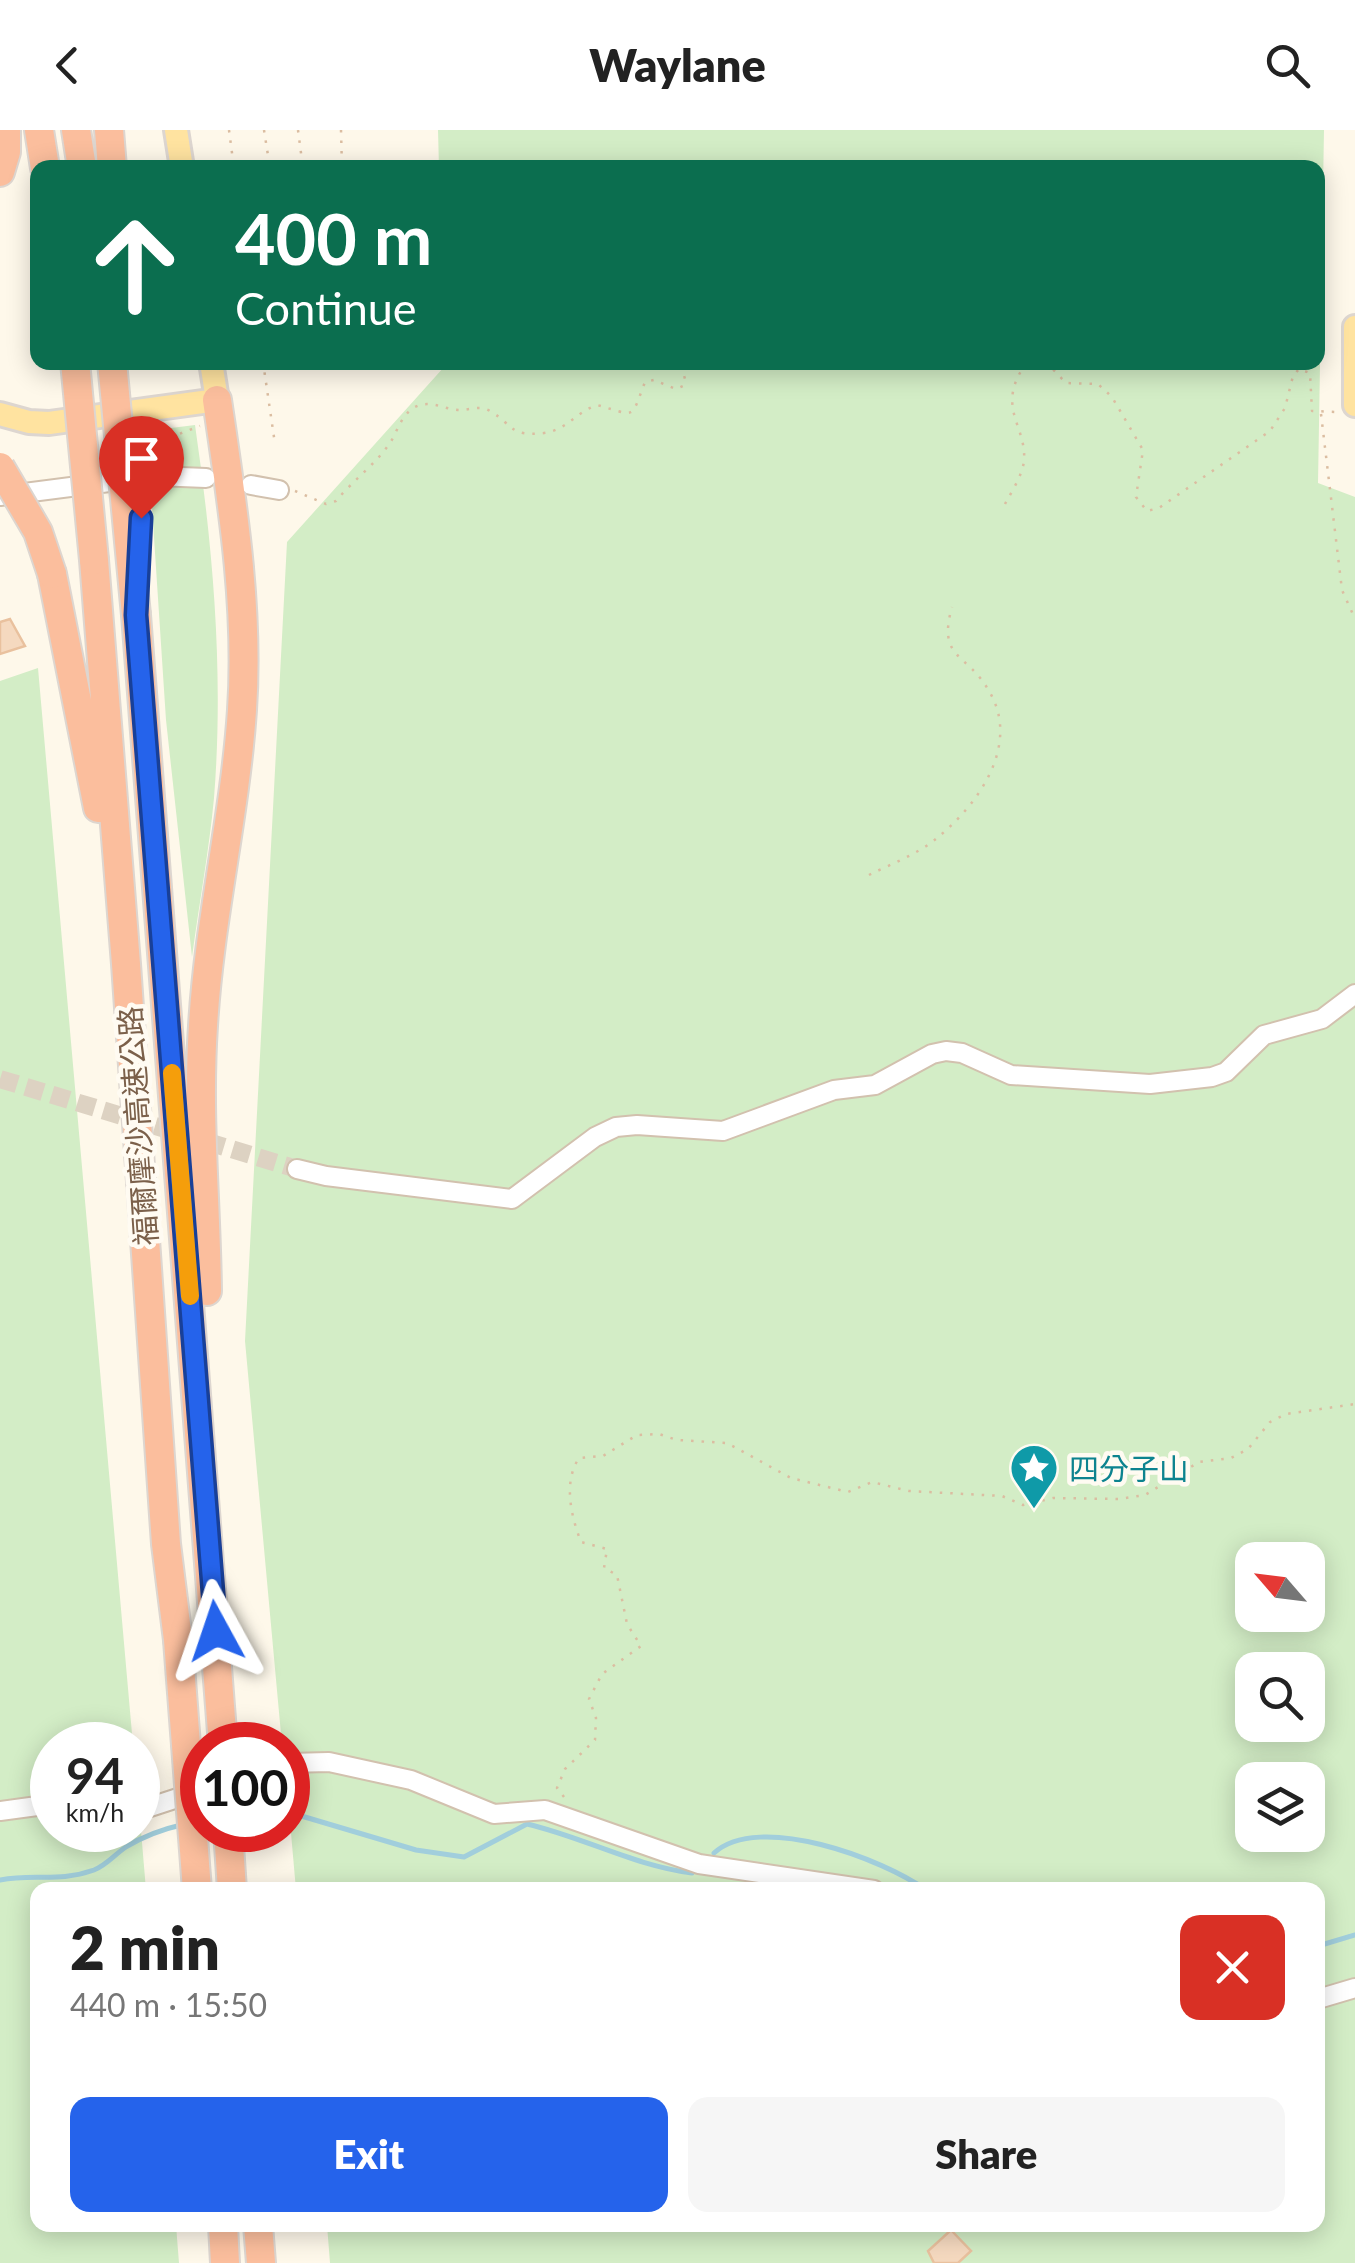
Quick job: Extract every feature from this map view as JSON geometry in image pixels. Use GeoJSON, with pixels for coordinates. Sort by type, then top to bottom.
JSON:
{"type":"FeatureCollection","features":[{"type":"Feature","properties":{"kind":"highway"},"geometry":{"type":"LineString","coordinates":[[0,172],[6,152],[6,130]]}},
{"type":"Feature","properties":{"kind":"highway"},"geometry":{"type":"LineString","coordinates":[[39,130],[44,160]]}},
{"type":"Feature","properties":{"kind":"highway"},"geometry":{"type":"LineString","coordinates":[[76,130],[81,160]]}},
{"type":"Feature","properties":{"kind":"highway"},"geometry":{"type":"LineString","coordinates":[[108,130],[111,160]]}},
{"type":"Feature","properties":{"kind":"highway","name":"福爾摩沙高速公路"},"geometry":{"type":"LineString","coordinates":[[77,370],[126,964],[165,1525],[197,1882]]}},
{"type":"Feature","properties":{"kind":"highway","name":"福爾摩沙高速公路"},"geometry":{"type":"LineString","coordinates":[[113,370],[136,615],[222,1722]]}},
{"type":"Feature","properties":{"kind":"highway"},"geometry":{"type":"LineString","coordinates":[[129,370],[141,518],[136,615]]}},
{"type":"Feature","properties":{"kind":"highway"},"geometry":{"type":"LineString","coordinates":[[207,1513],[207,1286],[199,1128],[202,1024],[237,776],[243,704],[240,576],[217,400]]}},
{"type":"Feature","properties":{"kind":"highway"},"geometry":{"type":"LineString","coordinates":[[0,467],[38,532],[52,574],[126,964]]}},
{"type":"Feature","properties":{"kind":"highway"},"geometry":{"type":"LineString","coordinates":[[229,1852],[231,1882]]}},
{"type":"Feature","properties":{"kind":"highway"},"geometry":{"type":"LineString","coordinates":[[223,2232],[225,2263]]}},
{"type":"Feature","properties":{"kind":"highway"},"geometry":{"type":"LineString","coordinates":[[259,2232],[261,2263]]}},
{"type":"Feature","properties":{"kind":"main road"},"geometry":{"type":"LineString","coordinates":[[176,130],[181,160]]}},
{"type":"Feature","properties":{"kind":"main road"},"geometry":{"type":"LineString","coordinates":[[1347,408],[1355,327]]}},
{"type":"Feature","properties":{"kind":"main road"},"geometry":{"type":"LineString","coordinates":[[0,414],[49,423],[217,400],[213,370]]}},
{"type":"Feature","properties":{"kind":"lane"},"geometry":{"type":"LineString","coordinates":[[0,496],[156,476],[206,478]]}},
{"type":"Feature","properties":{"kind":"lane"},"geometry":{"type":"LineString","coordinates":[[250,485],[278,490]]}},
{"type":"Feature","properties":{"kind":"lane"},"geometry":{"type":"LineString","coordinates":[[297,1169],[512,1199],[595,1138],[616,1128],[723,1131],[834,1090],[875,1084],[932,1054],[946,1051],[962,1053],[1010,1075],[1150,1084],[1212,1077],[1226,1072],[1264,1035],[1322,1018],[1355,994]]}},
{"type":"Feature","properties":{"kind":"lane"},"geometry":{"type":"LineString","coordinates":[[310,1762],[329,1762],[411,1780],[494,1814],[545,1810],[699,1864],[820,1882]]}},
{"type":"Feature","properties":{"kind":"lane"},"geometry":{"type":"LineString","coordinates":[[0,1811],[30,1807]]}},
{"type":"Feature","properties":{"kind":"lane"},"geometry":{"type":"LineString","coordinates":[[1325,1996],[1355,1988]]}},
{"type":"Feature","properties":{"kind":"path"},"geometry":{"type":"LineString","coordinates":[[229,130],[233,160]]}},
{"type":"Feature","properties":{"kind":"path"},"geometry":{"type":"LineString","coordinates":[[264,130],[269,160]]}},
{"type":"Feature","properties":{"kind":"path"},"geometry":{"type":"LineString","coordinates":[[298,130],[303,160]]}},
{"type":"Feature","properties":{"kind":"path"},"geometry":{"type":"LineString","coordinates":[[341,130],[342,160]]}},
{"type":"Feature","properties":{"kind":"path"},"geometry":{"type":"LineString","coordinates":[[264,370],[275,444]]}},
{"type":"Feature","properties":{"kind":"path"},"geometry":{"type":"LineString","coordinates":[[278,490],[301,492],[326,504],[336,501],[391,442],[402,418],[417,405],[433,404],[449,410],[480,407],[492,411],[508,428],[528,434],[548,432],[565,428],[583,410],[597,405],[623,416],[633,413],[640,406],[646,382],[654,380],[676,389],[686,379],[683,370]]}},
{"type":"Feature","properties":{"kind":"path"},"geometry":{"type":"LineString","coordinates":[[1005,504],[1022,471],[1023,444],[1012,415],[1022,370]]}},
{"type":"Feature","properties":{"kind":"path"},"geometry":{"type":"LineString","coordinates":[[1053,370],[1066,384],[1098,384],[1112,397],[1144,450],[1136,497],[1147,510],[1159,508],[1270,431],[1285,408],[1292,376],[1298,370]]}},
{"type":"Feature","properties":{"kind":"path"},"geometry":{"type":"LineString","coordinates":[[1302,370],[1310,373],[1312,411],[1347,408]]}},
{"type":"Feature","properties":{"kind":"path"},"geometry":{"type":"LineString","coordinates":[[156,476],[161,454],[172,438],[203,424],[217,400]]}},
{"type":"Feature","properties":{"kind":"path"},"geometry":{"type":"LineString","coordinates":[[1321,412],[1342,590],[1355,619]]}},
{"type":"Feature","properties":{"kind":"path"},"geometry":{"type":"LineString","coordinates":[[869,876],[934,841],[967,810],[998,755],[1003,732],[990,692],[947,643],[944,632],[952,607]]}},
{"type":"Feature","properties":{"kind":"path"},"geometry":{"type":"LineString","coordinates":[[572,1818],[571,1806],[556,1788],[566,1769],[596,1740],[596,1718],[590,1698],[602,1674],[640,1646],[627,1624],[616,1575],[604,1568],[606,1550],[581,1542],[572,1518],[570,1471],[579,1458],[603,1456],[637,1435],[658,1434],[676,1440],[727,1443],[791,1478],[848,1492],[872,1482],[909,1491],[1002,1496],[1023,1505],[1053,1498],[1120,1500],[1145,1494],[1199,1462],[1231,1458],[1248,1449],[1263,1428],[1286,1414],[1355,1404]]}},
{"type":"Feature","properties":{"kind":"green space"},"geometry":{"type":"Polygon","coordinates":[[[438,130],[1324,130],[1323,160],[439,160],[438,130]]]}},
{"type":"Feature","properties":{"kind":"green space"},"geometry":{"type":"Polygon","coordinates":[[[441,370],[1320,370],[1318,483],[1355,497],[1355,2263],[330,2263],[328,2232],[1325,2232],[1325,1882],[295,1882],[293,1852],[310,1852],[310,1722],[280,1722],[245,1341],[287,542],[441,370]]]}},
{"type":"Feature","properties":{"kind":"green space"},"geometry":{"type":"Polygon","coordinates":[[[195,425],[212,564],[218,704],[214,798],[192,957],[166,720],[147,431],[195,425]]]}},
{"type":"Feature","properties":{"kind":"green space"},"geometry":{"type":"Polygon","coordinates":[[[38,668],[131,1722],[30,1722],[30,1852],[143,1852],[145,1882],[30,1882],[30,2232],[177,2232],[179,2263],[0,2263],[0,681],[38,668]]]}},
{"type":"Feature","properties":{"kind":"building"},"geometry":{"type":"Polygon","coordinates":[[[10,619],[25,646],[0,654],[0,622],[10,619]]]}},
{"type":"Feature","properties":{"kind":"building"},"geometry":{"type":"Polygon","coordinates":[[[953,2232],[971,2251],[958,2263],[934,2263],[928,2251],[953,2232]]]}},
{"type":"Feature","properties":{"kind":"waterway"},"geometry":{"type":"LineString","coordinates":[[310,1819],[416,1850],[464,1857],[527,1824],[650,1864],[692,1873]]}},
{"type":"Feature","properties":{"kind":"waterway"},"geometry":{"type":"LineString","coordinates":[[0,1880],[69,1876],[94,1870],[140,1839],[180,1825]]}},
{"type":"Feature","properties":{"kind":"waterway"},"geometry":{"type":"LineString","coordinates":[[714,1853],[734,1842],[760,1837],[790,1839],[852,1854],[913,1882]]}},
{"type":"Feature","properties":{"kind":"waterway"},"geometry":{"type":"LineString","coordinates":[[1325,1944],[1355,1935]]}},
{"type":"Feature","properties":{"kind":"tunnel"},"geometry":{"type":"LineString","coordinates":[[0,1079],[297,1169]]}},
{"type":"Feature","properties":{"kind":"slow traffic"},"geometry":{"type":"LineString","coordinates":[[172,1073],[190,1296]]}},
{"type":"Feature","properties":{"kind":"place","name":"四分子山"},"geometry":{"type":"Point","coordinates":[1034,1510]}},
{"type":"Feature","properties":{"kind":"route"},"geometry":{"type":"LineString","coordinates":[[141,518],[136,615],[216,1631]]}}]}
